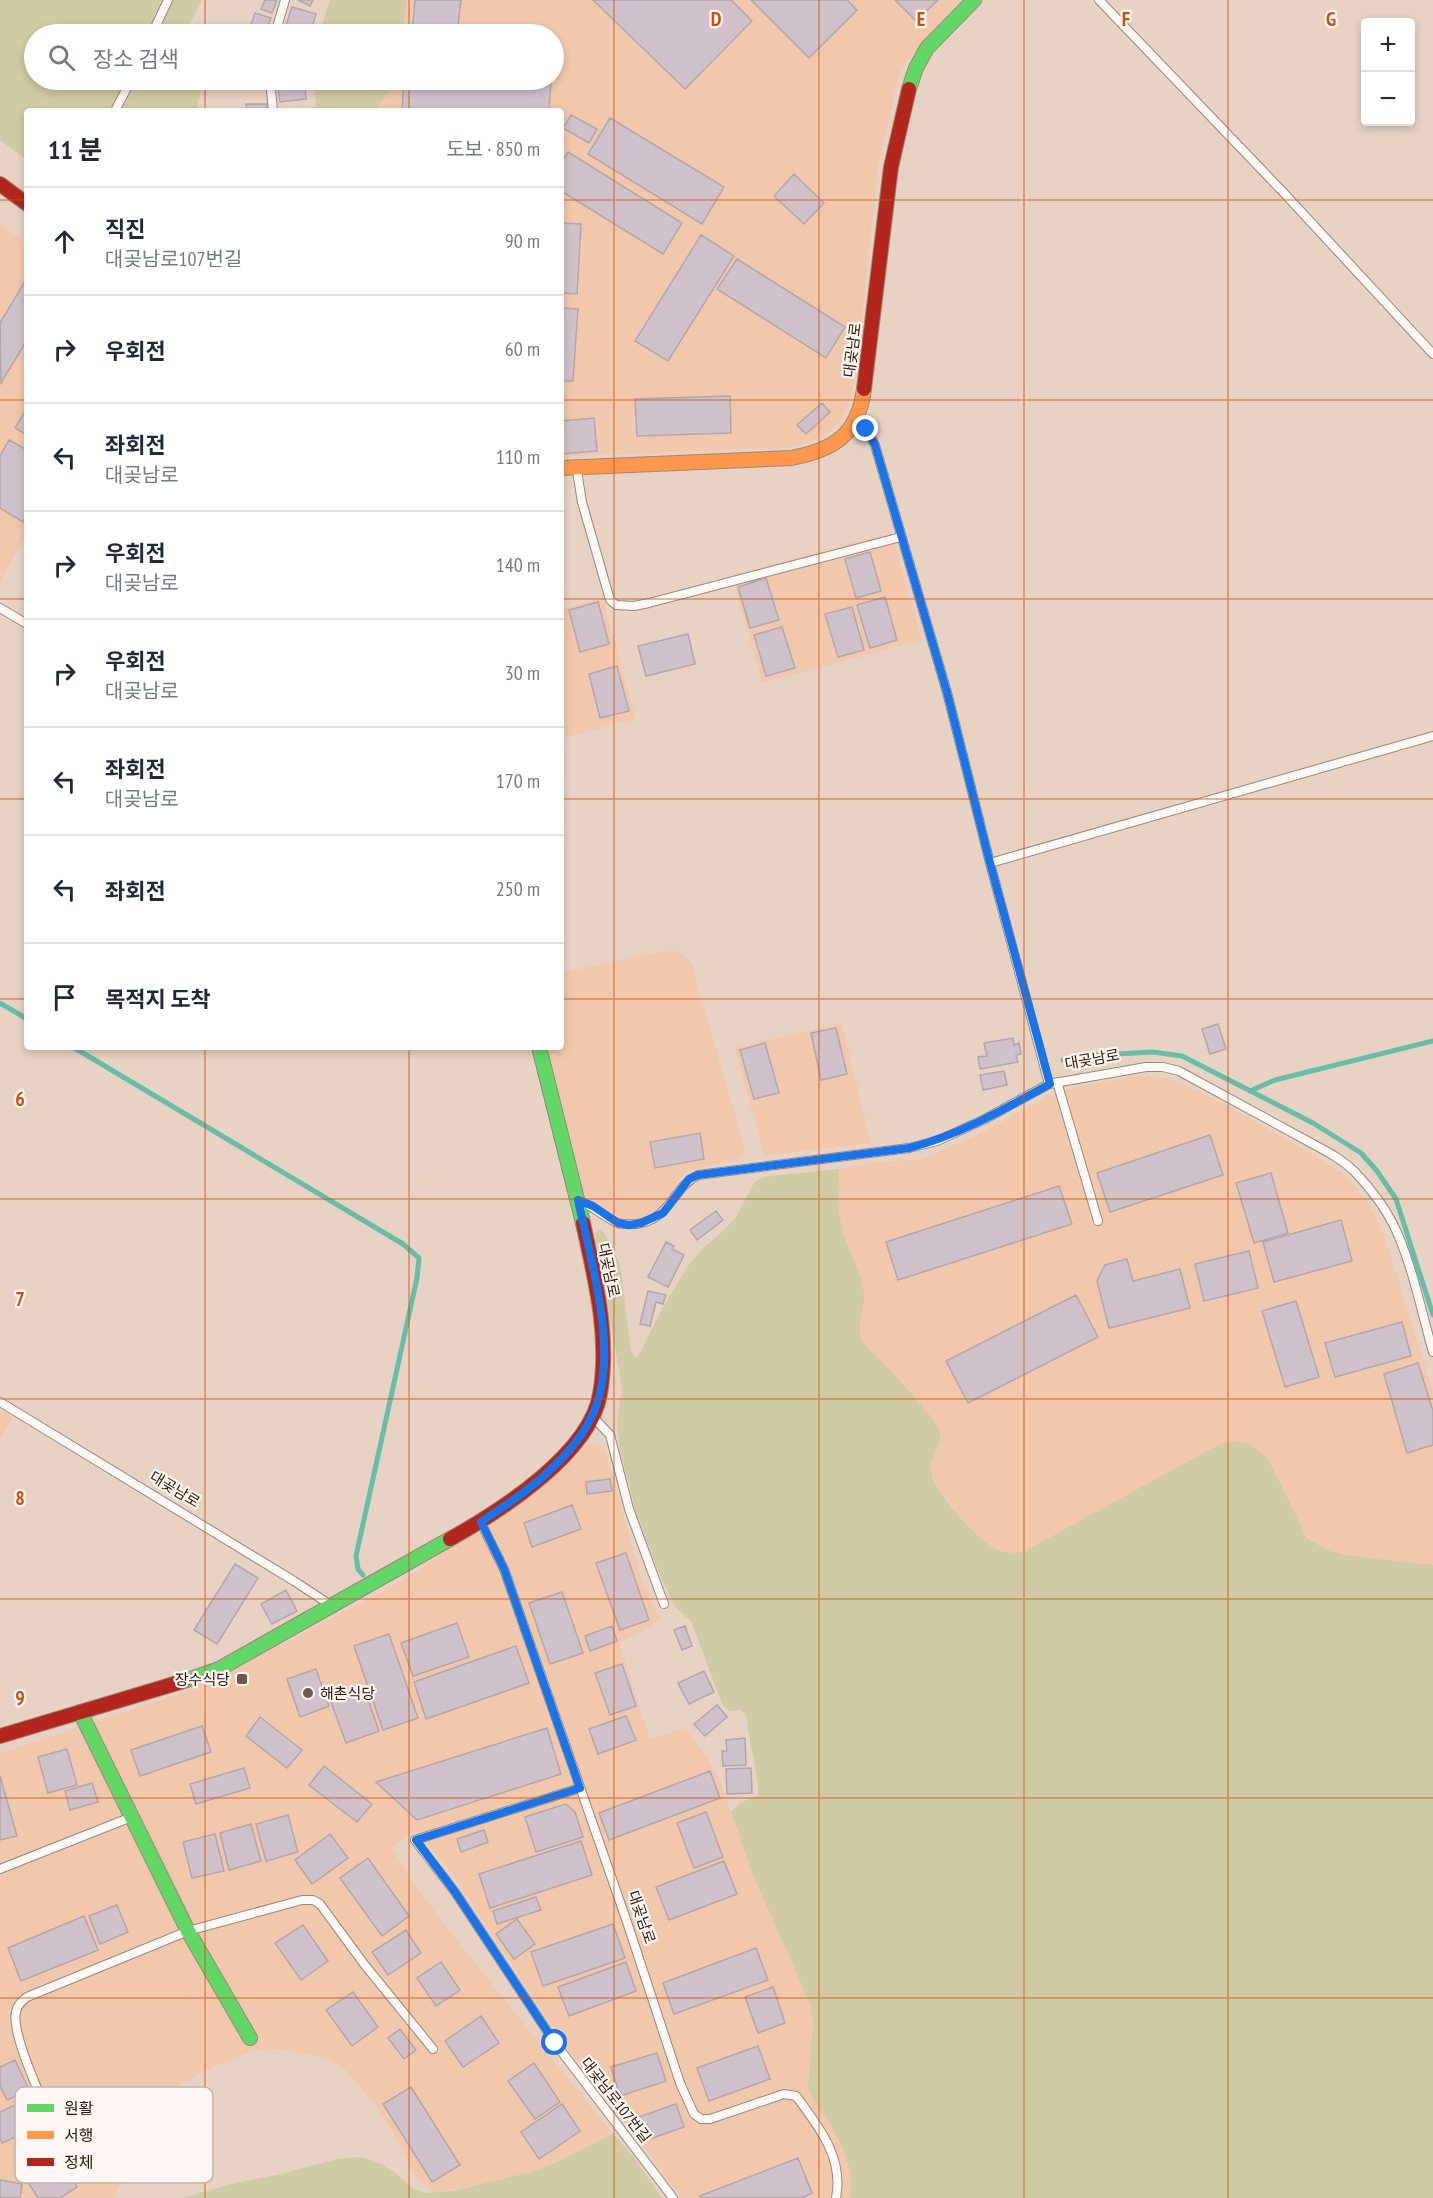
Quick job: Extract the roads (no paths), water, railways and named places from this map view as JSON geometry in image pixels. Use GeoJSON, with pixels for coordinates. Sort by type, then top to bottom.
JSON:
{"type":"FeatureCollection","features":[{"type":"Feature","properties":{"kind":"street","name":"대곶남로"},"geometry":{"type":"LineString","coordinates":[[856,422],[863,396],[891,166],[908,92],[927,48],[974,0]]}},
{"type":"Feature","properties":{"kind":"street"},"geometry":{"type":"LineString","coordinates":[[0,184],[24,202]]}},
{"type":"Feature","properties":{"kind":"street"},"geometry":{"type":"LineString","coordinates":[[564,468],[791,458],[828,447],[846,435],[856,422]]}},
{"type":"Feature","properties":{"kind":"street","name":"대곶남로"},"geometry":{"type":"LineString","coordinates":[[0,1736],[165,1688],[219,1669],[481,1522],[550,1470],[576,1441],[592,1417],[600,1395],[604,1347],[601,1310],[578,1200],[540,1050]]}},
{"type":"Feature","properties":{"kind":"street"},"geometry":{"type":"LineString","coordinates":[[80,1712],[188,1931],[250,2038]]}},
{"type":"Feature","properties":{"kind":"lane"},"geometry":{"type":"LineString","coordinates":[[157,24],[168,0]]}},
{"type":"Feature","properties":{"kind":"lane"},"geometry":{"type":"LineString","coordinates":[[278,24],[285,0]]}},
{"type":"Feature","properties":{"kind":"lane"},"geometry":{"type":"LineString","coordinates":[[1099,0],[1283,192],[1433,354]]}},
{"type":"Feature","properties":{"kind":"lane"},"geometry":{"type":"LineString","coordinates":[[117,108],[126,90]]}},
{"type":"Feature","properties":{"kind":"lane"},"geometry":{"type":"LineString","coordinates":[[271,90],[273,108]]}},
{"type":"Feature","properties":{"kind":"lane"},"geometry":{"type":"LineString","coordinates":[[856,422],[866,429],[875,445],[948,696],[990,863],[1053,1083],[1098,1221]]}},
{"type":"Feature","properties":{"kind":"lane"},"geometry":{"type":"LineString","coordinates":[[577,467],[585,513],[610,600],[624,607],[901,537]]}},
{"type":"Feature","properties":{"kind":"lane"},"geometry":{"type":"LineString","coordinates":[[0,608],[24,622]]}},
{"type":"Feature","properties":{"kind":"lane"},"geometry":{"type":"LineString","coordinates":[[990,863],[1433,736]]}},
{"type":"Feature","properties":{"kind":"lane","name":"대곶남로"},"geometry":{"type":"LineString","coordinates":[[578,1200],[593,1206],[618,1223],[629,1225],[641,1223],[663,1213],[689,1179],[698,1175],[909,1148],[937,1141],[1053,1083],[1146,1067],[1163,1067],[1179,1071],[1335,1156],[1354,1171],[1382,1205],[1394,1226],[1406,1258],[1433,1353]]}},
{"type":"Feature","properties":{"kind":"lane","name":"대곶남로"},"geometry":{"type":"LineString","coordinates":[[0,1402],[332,1606]]}},
{"type":"Feature","properties":{"kind":"lane"},"geometry":{"type":"LineString","coordinates":[[592,1417],[610,1435],[629,1509],[664,1604]]}},
{"type":"Feature","properties":{"kind":"lane","name":"대곶남로"},"geometry":{"type":"LineString","coordinates":[[481,1522],[504,1569],[627,1922],[680,2083],[694,2114],[700,2119],[711,2119],[784,2094],[796,2096],[829,2145],[837,2166],[836,2198]]}},
{"type":"Feature","properties":{"kind":"lane","name":"대곶남로107번길"},"geometry":{"type":"LineString","coordinates":[[580,1788],[416,1840],[455,1892],[555,2043],[673,2198]]}},
{"type":"Feature","properties":{"kind":"lane"},"geometry":{"type":"LineString","coordinates":[[0,1869],[132,1816]]}},
{"type":"Feature","properties":{"kind":"lane"},"geometry":{"type":"LineString","coordinates":[[38,2087],[17,2031],[16,2010],[27,1997],[188,1931],[302,1900],[313,1900],[320,1904],[364,1964],[434,2049]]}},
{"type":"Feature","properties":{"kind":"waterway"},"geometry":{"type":"LineString","coordinates":[[0,1003],[24,1017]]}},
{"type":"Feature","properties":{"kind":"waterway"},"geometry":{"type":"LineString","coordinates":[[1250,1091],[1275,1080],[1433,1041]]}},
{"type":"Feature","properties":{"kind":"waterway"},"geometry":{"type":"LineString","coordinates":[[78,1050],[403,1244],[419,1258],[417,1278],[356,1556],[358,1569],[363,1575]]}},
{"type":"Feature","properties":{"kind":"waterway"},"geometry":{"type":"LineString","coordinates":[[1063,1060],[1098,1055],[1153,1052],[1182,1056],[1313,1123],[1361,1153],[1377,1171],[1396,1199],[1433,1315]]}},
{"type":"Feature","properties":{"kind":"place","name":"장수식당"},"geometry":{"type":"Point","coordinates":[242,1679]}},
{"type":"Feature","properties":{"kind":"place","name":"해촌식당"},"geometry":{"type":"Point","coordinates":[308,1693]}}]}
